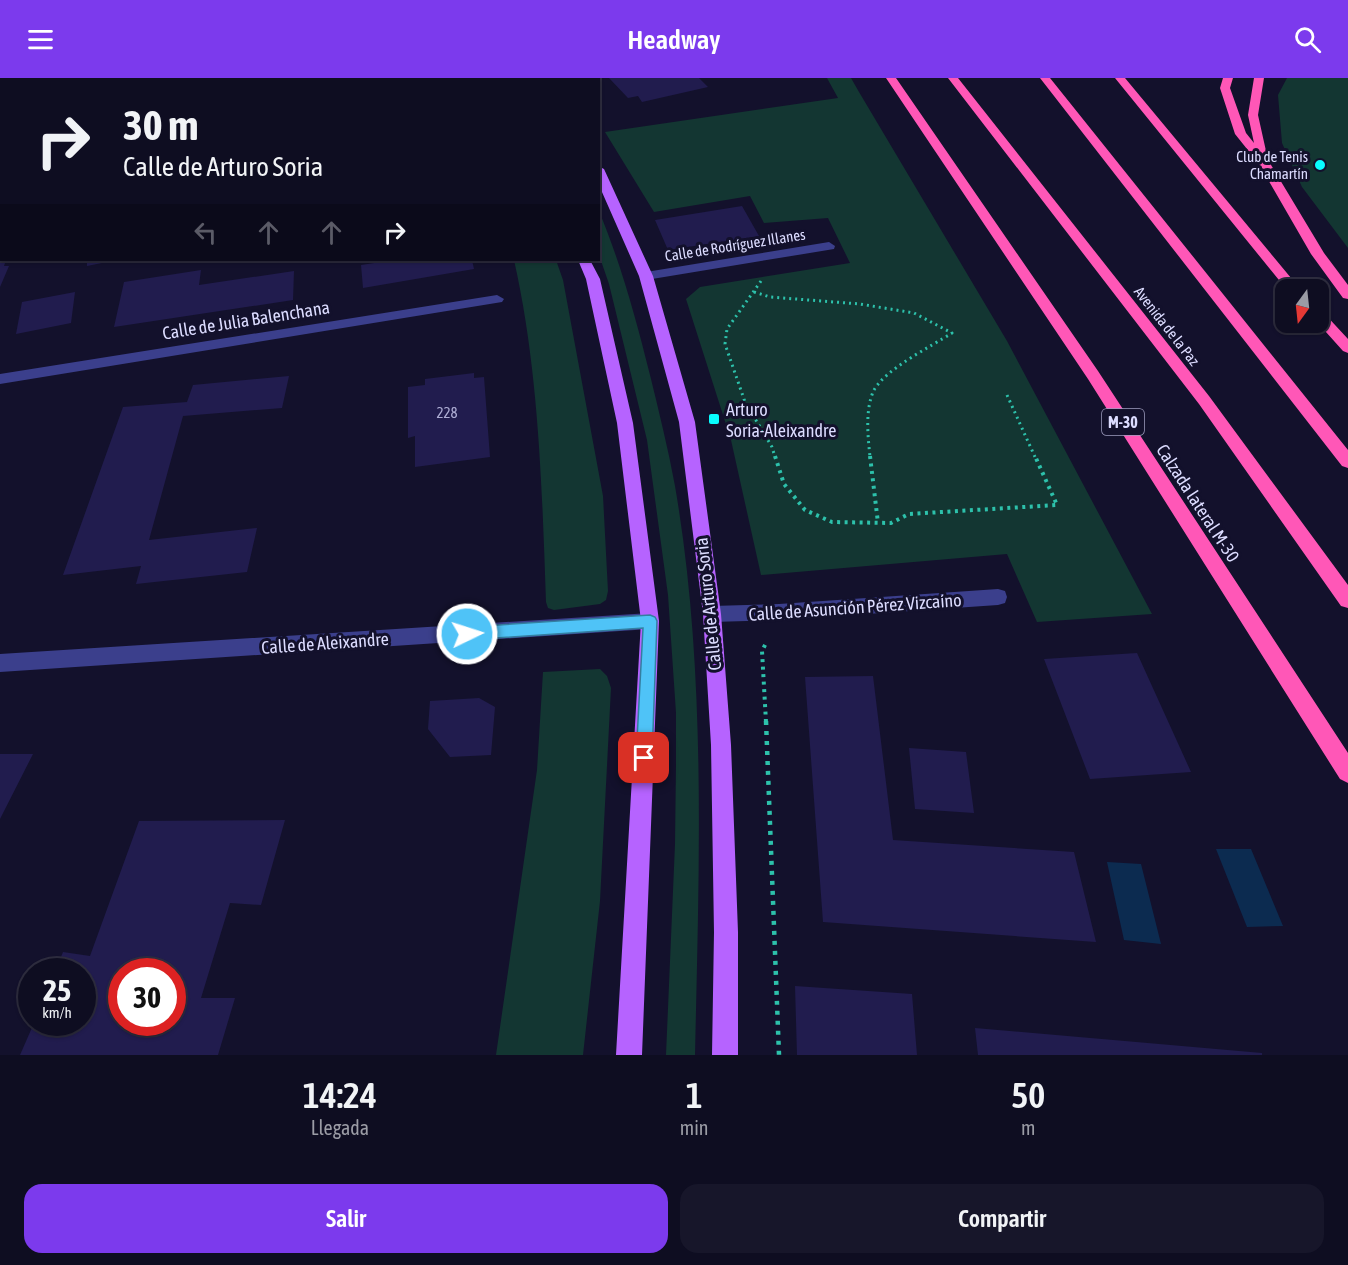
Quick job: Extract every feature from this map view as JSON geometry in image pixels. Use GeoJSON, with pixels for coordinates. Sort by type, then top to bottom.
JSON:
{"type":"FeatureCollection","features":[{"type":"Feature","properties":{"kind":"highway","name":"Calzada lateral M-30"},"geometry":{"type":"LineString","coordinates":[[891,78],[1093,375],[1348,772]]}},
{"type":"Feature","properties":{"kind":"highway","name":"Avenida de la Paz"},"geometry":{"type":"LineString","coordinates":[[953,78],[1204,400],[1348,600]]}},
{"type":"Feature","properties":{"kind":"highway"},"geometry":{"type":"LineString","coordinates":[[1045,78],[1348,462]]}},
{"type":"Feature","properties":{"kind":"highway"},"geometry":{"type":"LineString","coordinates":[[1120,78],[1286,279]]}},
{"type":"Feature","properties":{"kind":"highway"},"geometry":{"type":"LineString","coordinates":[[1227,78],[1225,88],[1241,134],[1264,163],[1318,254],[1348,295]]}},
{"type":"Feature","properties":{"kind":"highway"},"geometry":{"type":"LineString","coordinates":[[1259,78],[1253,115],[1264,163]]}},
{"type":"Feature","properties":{"kind":"highway"},"geometry":{"type":"LineString","coordinates":[[1329,327],[1348,348]]}},
{"type":"Feature","properties":{"kind":"main road","name":"Calle de Arturo Soria"},"geometry":{"type":"LineString","coordinates":[[600,173],[646,276],[687,422],[712,614],[721,757],[726,932],[725,1055]]}},
{"type":"Feature","properties":{"kind":"main road"},"geometry":{"type":"LineString","coordinates":[[584,261],[593,279],[625,423],[650,621],[629,1055]]}},
{"type":"Feature","properties":{"kind":"street","name":"Calle de Rodríguez Illanes"},"geometry":{"type":"LineString","coordinates":[[646,276],[829,246]]}},
{"type":"Feature","properties":{"kind":"street","name":"Calle de Julia Balenchana"},"geometry":{"type":"LineString","coordinates":[[0,379],[497,300]]}},
{"type":"Feature","properties":{"kind":"street","name":"Calle de Asunción Pérez Vizcaíno"},"geometry":{"type":"LineString","coordinates":[[712,614],[779,612],[998,597]]}},
{"type":"Feature","properties":{"kind":"street","name":"Calle de Aleixandre"},"geometry":{"type":"LineString","coordinates":[[0,663],[650,621]]}},
{"type":"Feature","properties":{"kind":"path"},"geometry":{"type":"LineString","coordinates":[[765,257],[761,283],[727,329],[725,344],[745,402],[772,447],[784,484],[805,510],[832,522],[891,523],[909,514],[1057,506],[1007,396]]}},
{"type":"Feature","properties":{"kind":"path"},"geometry":{"type":"LineString","coordinates":[[754,292],[770,297],[860,304],[914,313],[952,333],[893,372],[874,389],[868,419],[878,523]]}},
{"type":"Feature","properties":{"kind":"path"},"geometry":{"type":"LineString","coordinates":[[772,633],[762,651],[771,814],[779,1055]]}},
{"type":"Feature","properties":{"kind":"green space"},"geometry":{"type":"Polygon","coordinates":[[[827,78],[851,78],[1007,341],[1152,614],[1037,622],[1007,554],[761,575],[731,440],[686,299],[700,287],[850,263],[828,218],[764,223],[750,196],[654,212],[605,132],[838,98],[827,78]]]}},
{"type":"Feature","properties":{"kind":"green space","name":"Club de Tenis Chamartín"},"geometry":{"type":"Polygon","coordinates":[[[1287,78],[1348,78],[1348,248],[1302,187],[1282,143],[1278,95],[1287,78]]]}},
{"type":"Feature","properties":{"kind":"green space"},"geometry":{"type":"Polygon","coordinates":[[[600,214],[628,292],[650,375],[675,486],[685,556],[692,627],[698,770],[695,1055],[666,1055],[676,764],[676,713],[668,595],[647,440],[609,284],[600,258],[600,214]]]}},
{"type":"Feature","properties":{"kind":"green space"},"geometry":{"type":"Polygon","coordinates":[[[514,261],[556,261],[563,280],[603,496],[608,591],[606,600],[600,604],[554,610],[548,608],[546,602],[538,430],[522,302],[514,261]]]}},
{"type":"Feature","properties":{"kind":"green space"},"geometry":{"type":"Polygon","coordinates":[[[600,669],[607,676],[611,688],[600,901],[583,1055],[496,1055],[537,770],[543,672],[600,669]]]}},
{"type":"Feature","properties":{"kind":"water"},"geometry":{"type":"Polygon","coordinates":[[[1216,849],[1251,849],[1283,926],[1247,927],[1216,849]]]}},
{"type":"Feature","properties":{"kind":"water"},"geometry":{"type":"Polygon","coordinates":[[[1107,862],[1141,864],[1161,944],[1124,940],[1107,862]]]}},
{"type":"Feature","properties":{"kind":"building"},"geometry":{"type":"Polygon","coordinates":[[[609,78],[699,78],[708,87],[642,102],[638,96],[628,98],[609,78]]]}},
{"type":"Feature","properties":{"kind":"building"},"geometry":{"type":"Polygon","coordinates":[[[742,206],[759,236],[668,250],[655,220],[742,206]]]}},
{"type":"Feature","properties":{"kind":"building"},"geometry":{"type":"Polygon","coordinates":[[[0,261],[6,261],[4,266],[9,266],[0,287],[0,261]]]}},
{"type":"Feature","properties":{"kind":"building"},"geometry":{"type":"Polygon","coordinates":[[[87,261],[112,261],[87,266],[87,261]]]}},
{"type":"Feature","properties":{"kind":"building"},"geometry":{"type":"Polygon","coordinates":[[[387,261],[472,261],[474,269],[363,288],[361,265],[387,261]]]}},
{"type":"Feature","properties":{"kind":"building"},"geometry":{"type":"Polygon","coordinates":[[[201,270],[199,285],[294,271],[293,300],[114,327],[124,282],[201,270]]]}},
{"type":"Feature","properties":{"kind":"building"},"geometry":{"type":"Polygon","coordinates":[[[75,292],[71,323],[16,334],[22,302],[75,292]]]}},
{"type":"Feature","properties":{"kind":"building"},"geometry":{"type":"Polygon","coordinates":[[[474,373],[474,378],[484,377],[490,457],[415,467],[415,436],[408,438],[408,387],[425,385],[425,379],[474,373]]]}},
{"type":"Feature","properties":{"kind":"building"},"geometry":{"type":"Polygon","coordinates":[[[289,376],[282,408],[183,416],[149,540],[257,528],[247,572],[136,584],[141,566],[63,575],[123,407],[187,402],[193,385],[289,376]]]}},
{"type":"Feature","properties":{"kind":"building"},"geometry":{"type":"Polygon","coordinates":[[[1137,653],[1191,772],[1090,779],[1044,659],[1137,653]]]}},
{"type":"Feature","properties":{"kind":"building"},"geometry":{"type":"Polygon","coordinates":[[[873,676],[893,840],[1074,852],[1096,942],[823,922],[805,677],[873,676]]]}},
{"type":"Feature","properties":{"kind":"building"},"geometry":{"type":"Polygon","coordinates":[[[479,698],[495,707],[491,755],[450,757],[428,729],[430,701],[479,698]]]}},
{"type":"Feature","properties":{"kind":"building"},"geometry":{"type":"Polygon","coordinates":[[[909,748],[966,752],[974,813],[915,809],[909,748]]]}},
{"type":"Feature","properties":{"kind":"building"},"geometry":{"type":"Polygon","coordinates":[[[0,754],[33,754],[0,819],[0,754]]]}},
{"type":"Feature","properties":{"kind":"building"},"geometry":{"type":"Polygon","coordinates":[[[285,820],[261,905],[230,903],[201,998],[235,998],[218,1055],[20,1055],[28,1036],[96,1036],[96,958],[61,958],[63,952],[90,956],[139,821],[285,820]]]}},
{"type":"Feature","properties":{"kind":"building"},"geometry":{"type":"Polygon","coordinates":[[[795,986],[912,994],[917,1055],[797,1055],[795,986]]]}},
{"type":"Feature","properties":{"kind":"building"},"geometry":{"type":"Polygon","coordinates":[[[975,1028],[1262,1053],[1262,1055],[978,1055],[975,1028]]]}},
{"type":"Feature","properties":{"kind":"place","name":"Club de Tenis Chamartín"},"geometry":{"type":"Point","coordinates":[1320,165]}},
{"type":"Feature","properties":{"kind":"place","name":"Arturo Soria-Aleixandre"},"geometry":{"type":"Point","coordinates":[714,419]}},
{"type":"Feature","properties":{"kind":"route"},"geometry":{"type":"LineString","coordinates":[[467,634],[650,621],[644,758]]}}]}
